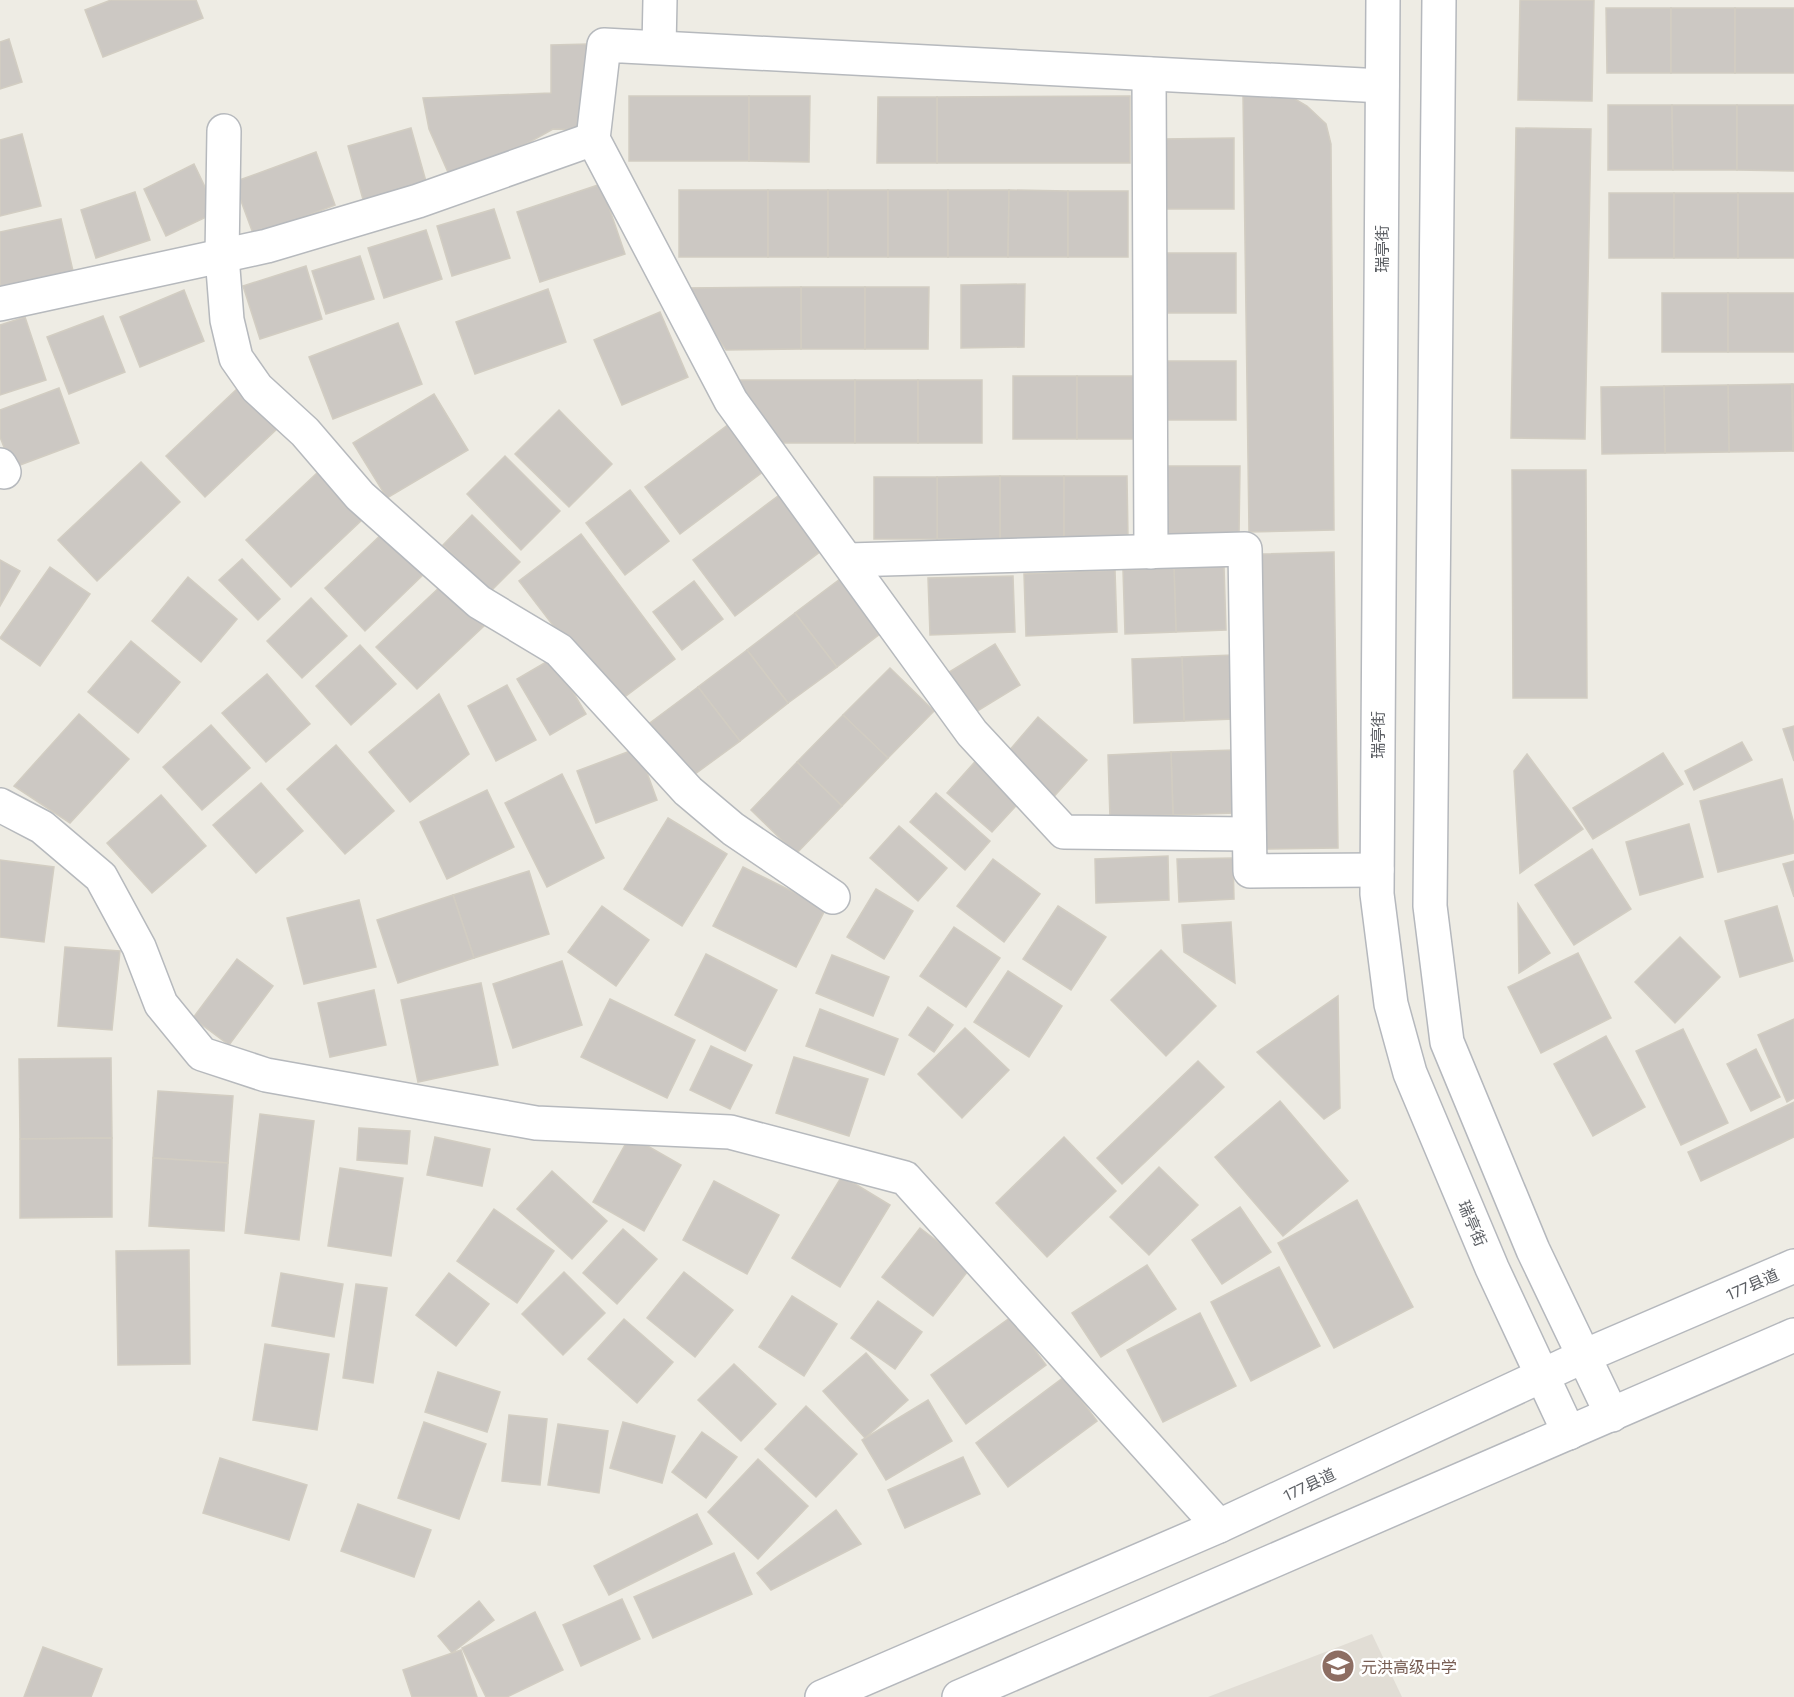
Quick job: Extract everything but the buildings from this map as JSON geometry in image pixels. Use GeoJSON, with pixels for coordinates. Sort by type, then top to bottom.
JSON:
{"type":"FeatureCollection","features":[{"type":"Feature","properties":{"kind":"street"},"geometry":{"type":"LineString","coordinates":[[659,47],[660,0]]}},
{"type":"Feature","properties":{"kind":"street","name":"瑞亭街"},"geometry":{"type":"LineString","coordinates":[[1383,0],[1377,894],[1391,1004],[1410,1073],[1492,1268],[1569,1433]]}},
{"type":"Feature","properties":{"kind":"street"},"geometry":{"type":"LineString","coordinates":[[1439,0],[1430,906],[1447,1042],[1533,1250],[1582,1357],[1612,1415]]}},
{"type":"Feature","properties":{"kind":"street"},"geometry":{"type":"LineString","coordinates":[[1249,834],[1064,832],[972,733],[731,400],[593,139],[604,45],[1382,86]]}},
{"type":"Feature","properties":{"kind":"street"},"geometry":{"type":"LineString","coordinates":[[1149,74],[1151,552]]}},
{"type":"Feature","properties":{"kind":"street"},"geometry":{"type":"LineString","coordinates":[[224,131],[222,256],[227,320],[236,358],[257,388],[305,432],[360,496],[479,602],[559,650],[688,791],[733,829],[833,897]]}},
{"type":"Feature","properties":{"kind":"street"},"geometry":{"type":"LineString","coordinates":[[0,304],[267,246],[418,201],[593,139]]}},
{"type":"Feature","properties":{"kind":"street"},"geometry":{"type":"LineString","coordinates":[[848,560],[1245,549],[1250,871],[1377,870]]}},
{"type":"Feature","properties":{"kind":"street"},"geometry":{"type":"LineString","coordinates":[[0,805],[42,826],[100,877],[140,947],[161,1004],[202,1054],[266,1076],[536,1123],[730,1132],[905,1178],[1218,1526]]}},
{"type":"Feature","properties":{"kind":"street","name":"177县道"},"geometry":{"type":"LineString","coordinates":[[822,1697],[1218,1526],[1582,1357],[1794,1266]]}},
{"type":"Feature","properties":{"kind":"street"},"geometry":{"type":"LineString","coordinates":[[959,1697],[1794,1335]]}},
{"type":"Feature","properties":{"kind":"shaded area","name":"元洪高级中学"},"geometry":{"type":"Polygon","coordinates":[[[1372,1634],[1402,1697],[1208,1697],[1372,1634]]]}},
{"type":"Feature","properties":{"kind":"place","name":"元洪高级中学"},"geometry":{"type":"Point","coordinates":[1338,1666]}}]}
